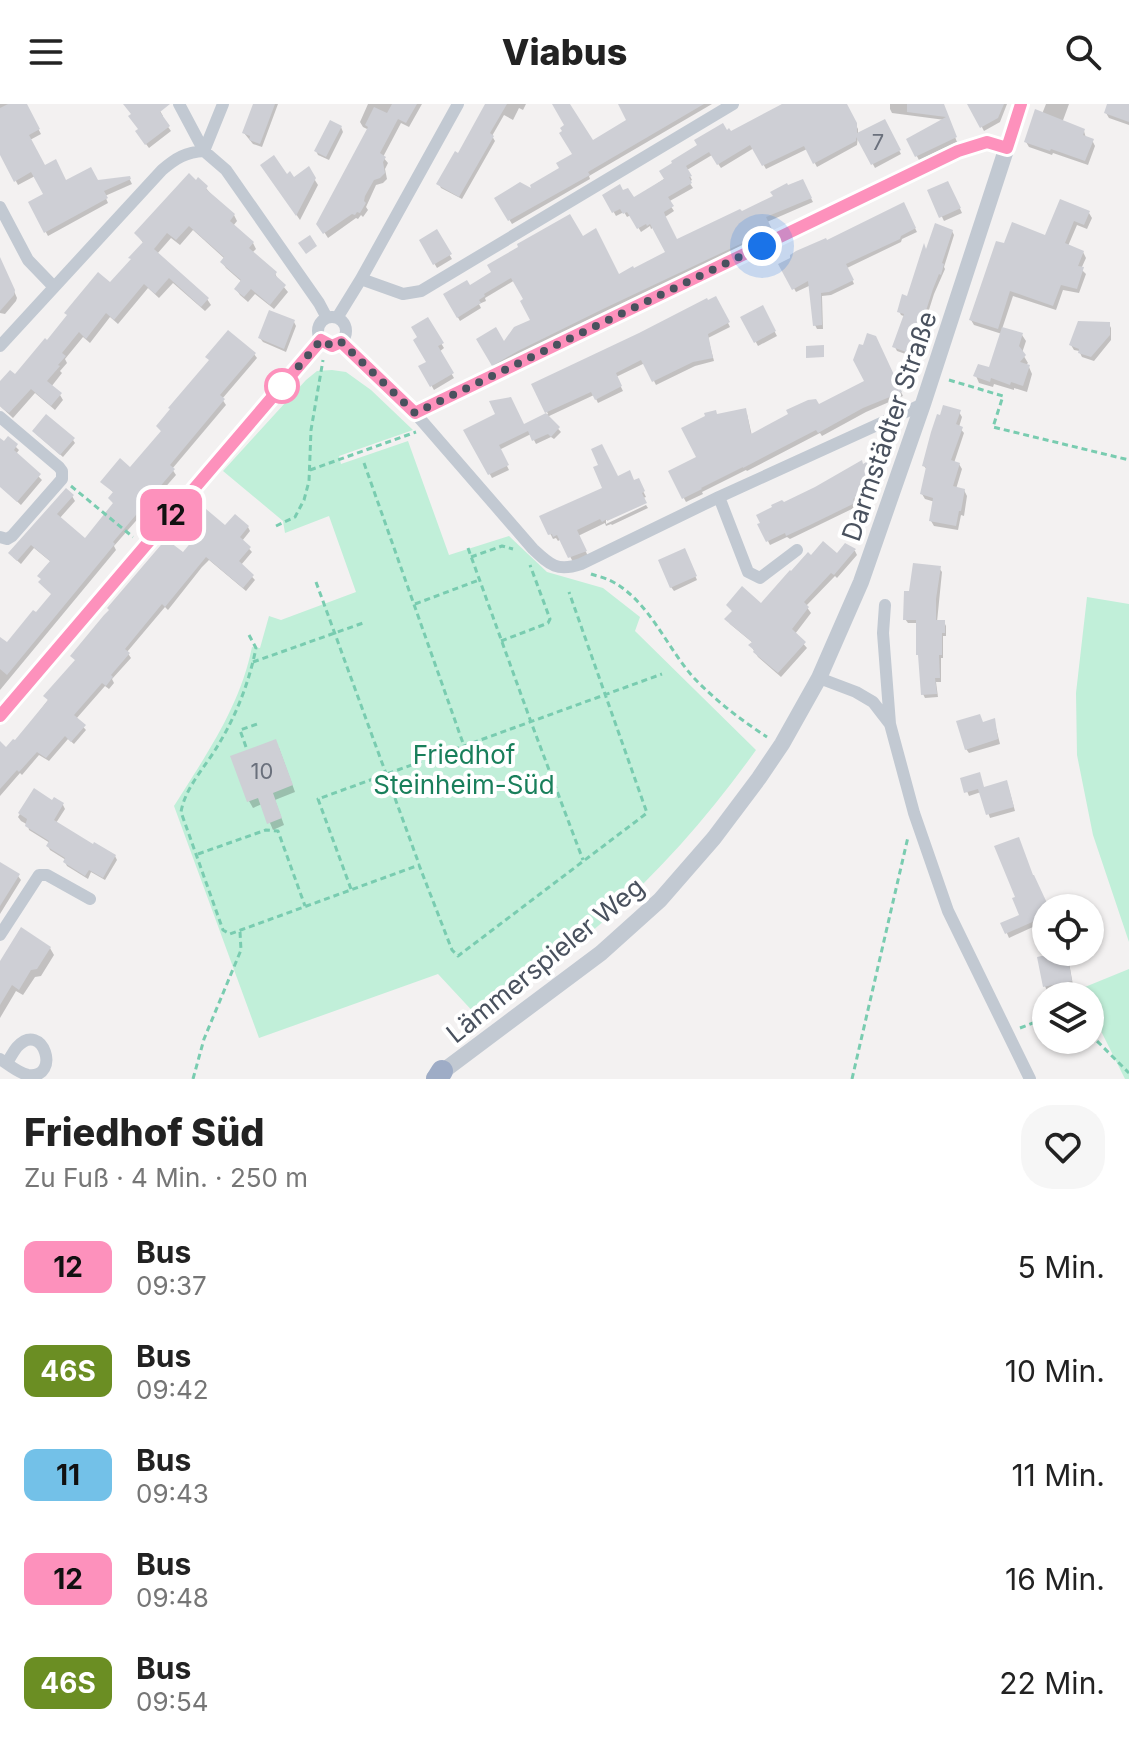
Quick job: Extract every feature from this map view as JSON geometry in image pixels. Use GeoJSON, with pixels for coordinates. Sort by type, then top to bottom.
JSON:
{"type":"FeatureCollection","features":[{"type":"Feature","properties":{"kind":"street"},"geometry":{"type":"LineString","coordinates":[[179,104],[204,151],[226,170],[319,303],[332,318],[341,320],[346,327],[346,336],[332,346],[323,342],[318,328],[320,323],[332,318],[361,279],[458,104]]}},
{"type":"Feature","properties":{"kind":"street"},"geometry":{"type":"LineString","coordinates":[[204,151],[223,104]]}},
{"type":"Feature","properties":{"kind":"street"},"geometry":{"type":"LineString","coordinates":[[361,279],[403,294],[421,291],[733,104]]}},
{"type":"Feature","properties":{"kind":"street","name":"Darmstädter Straße"},"geometry":{"type":"LineString","coordinates":[[819,678],[861,582],[1021,104]]}},
{"type":"Feature","properties":{"kind":"street"},"geometry":{"type":"LineString","coordinates":[[415,413],[958,151],[987,142],[1007,148]]}},
{"type":"Feature","properties":{"kind":"street"},"geometry":{"type":"LineString","coordinates":[[0,346],[162,170],[180,156],[204,151]]}},
{"type":"Feature","properties":{"kind":"street"},"geometry":{"type":"LineString","coordinates":[[0,207],[28,260],[54,287]]}},
{"type":"Feature","properties":{"kind":"street"},"geometry":{"type":"LineString","coordinates":[[0,716],[323,342]]}},
{"type":"Feature","properties":{"kind":"street"},"geometry":{"type":"LineString","coordinates":[[341,342],[429,428],[533,549],[552,565],[563,569],[581,564],[923,404]]}},
{"type":"Feature","properties":{"kind":"street"},"geometry":{"type":"LineString","coordinates":[[0,417],[59,467],[63,474],[62,479],[12,536],[7,539],[0,537]]}},
{"type":"Feature","properties":{"kind":"street"},"geometry":{"type":"LineString","coordinates":[[719,497],[748,572],[760,578],[797,550]]}},
{"type":"Feature","properties":{"kind":"street"},"geometry":{"type":"LineString","coordinates":[[885,605],[883,633],[890,724],[914,813],[948,911],[1030,1079]]}},
{"type":"Feature","properties":{"kind":"street"},"geometry":{"type":"LineString","coordinates":[[819,678],[873,702],[890,724]]}},
{"type":"Feature","properties":{"kind":"street","name":"Lämmerspieler Weg"},"geometry":{"type":"LineString","coordinates":[[437,1076],[601,953],[660,900],[714,838],[759,778],[819,678]]}},
{"type":"Feature","properties":{"kind":"street"},"geometry":{"type":"LineString","coordinates":[[0,935],[39,875],[47,875],[90,899]]}},
{"type":"Feature","properties":{"kind":"path"},"geometry":{"type":"LineString","coordinates":[[276,526],[295,517],[304,500],[323,342]]}},
{"type":"Feature","properties":{"kind":"path"},"geometry":{"type":"LineString","coordinates":[[932,375],[1003,396],[993,427],[1129,460]]}},
{"type":"Feature","properties":{"kind":"path"},"geometry":{"type":"LineString","coordinates":[[310,470],[429,428]]}},
{"type":"Feature","properties":{"kind":"path"},"geometry":{"type":"LineString","coordinates":[[364,463],[464,746]]}},
{"type":"Feature","properties":{"kind":"path"},"geometry":{"type":"LineString","coordinates":[[62,479],[144,546]]}},
{"type":"Feature","properties":{"kind":"path"},"geometry":{"type":"LineString","coordinates":[[471,557],[502,546],[518,551]]}},
{"type":"Feature","properties":{"kind":"path"},"geometry":{"type":"LineString","coordinates":[[468,548],[583,862]]}},
{"type":"Feature","properties":{"kind":"path"},"geometry":{"type":"LineString","coordinates":[[501,641],[548,623],[550,619],[527,560]]}},
{"type":"Feature","properties":{"kind":"path"},"geometry":{"type":"LineString","coordinates":[[563,569],[608,579],[626,592],[642,607],[679,659],[710,693],[743,720],[782,744]]}},
{"type":"Feature","properties":{"kind":"path"},"geometry":{"type":"LineString","coordinates":[[415,604],[479,580]]}},
{"type":"Feature","properties":{"kind":"path"},"geometry":{"type":"LineString","coordinates":[[316,582],[419,865],[452,950],[458,956],[647,813],[569,592]]}},
{"type":"Feature","properties":{"kind":"path"},"geometry":{"type":"LineString","coordinates":[[253,662],[363,623]]}},
{"type":"Feature","properties":{"kind":"path"},"geometry":{"type":"LineString","coordinates":[[249,635],[256,648],[243,696],[230,725],[183,805],[183,818],[223,930],[230,934],[419,865]]}},
{"type":"Feature","properties":{"kind":"path"},"geometry":{"type":"LineString","coordinates":[[351,889],[318,799],[662,674]]}},
{"type":"Feature","properties":{"kind":"path"},"geometry":{"type":"LineString","coordinates":[[240,730],[260,723]]}},
{"type":"Feature","properties":{"kind":"path"},"geometry":{"type":"LineString","coordinates":[[230,725],[240,730],[246,747]]}},
{"type":"Feature","properties":{"kind":"path"},"geometry":{"type":"LineString","coordinates":[[852,1079],[914,813]]}},
{"type":"Feature","properties":{"kind":"path"},"geometry":{"type":"LineString","coordinates":[[198,854],[266,830],[278,831],[305,907]]}},
{"type":"Feature","properties":{"kind":"path"},"geometry":{"type":"LineString","coordinates":[[193,1079],[204,1039],[241,950],[240,930]]}},
{"type":"Feature","properties":{"kind":"path"},"geometry":{"type":"LineString","coordinates":[[1007,1034],[1032,1024]]}},
{"type":"Feature","properties":{"kind":"path"},"geometry":{"type":"LineString","coordinates":[[1104,1048],[1129,1073]]}},
{"type":"Feature","properties":{"kind":"green space","name":"Friedhof Steinheim-Süd"},"geometry":{"type":"Polygon","coordinates":[[[317,371],[346,372],[371,390],[413,430],[339,456],[341,464],[408,441],[449,555],[509,536],[547,572],[603,588],[640,617],[635,631],[756,750],[685,840],[626,901],[574,945],[478,1017],[438,974],[259,1038],[174,806],[230,710],[247,669],[252,647],[260,648],[269,616],[281,620],[356,592],[329,516],[285,533],[283,521],[223,471],[306,380],[317,371]]]}},
{"type":"Feature","properties":{"kind":"green space"},"geometry":{"type":"Polygon","coordinates":[[[1087,597],[1129,604],[1129,942],[1093,835],[1077,755],[1076,693],[1087,597]]]}},
{"type":"Feature","properties":{"kind":"green space"},"geometry":{"type":"Polygon","coordinates":[[[1129,969],[1129,1079],[1125,1079],[1104,1037],[1104,982],[1097,982],[1129,969]]]}},
{"type":"Feature","properties":{"kind":"building"},"geometry":{"type":"Polygon","coordinates":[[[8,104],[27,104],[40,129],[29,135],[45,165],[56,159],[66,180],[91,167],[98,180],[130,176],[131,179],[104,191],[108,198],[44,233],[28,202],[43,194],[31,172],[14,182],[0,155],[0,108],[8,104]]]}},
{"type":"Feature","properties":{"kind":"building"},"geometry":{"type":"Polygon","coordinates":[[[123,104],[170,104],[160,112],[170,126],[145,145],[123,104]]]}},
{"type":"Feature","properties":{"kind":"building"},"geometry":{"type":"Polygon","coordinates":[[[253,104],[275,104],[260,144],[242,133],[253,104]]]}},
{"type":"Feature","properties":{"kind":"building"},"geometry":{"type":"Polygon","coordinates":[[[392,104],[417,104],[406,123],[398,119],[380,153],[386,157],[383,162],[385,173],[374,180],[360,213],[352,214],[323,234],[316,224],[368,127],[365,125],[374,107],[387,113],[392,104]]]}},
{"type":"Feature","properties":{"kind":"building"},"geometry":{"type":"Polygon","coordinates":[[[485,104],[507,104],[490,133],[494,136],[459,197],[436,184],[455,151],[458,153],[485,104]]]}},
{"type":"Feature","properties":{"kind":"building"},"geometry":{"type":"Polygon","coordinates":[[[552,104],[570,104],[593,140],[626,120],[618,104],[704,104],[588,172],[590,175],[508,221],[494,198],[520,182],[531,188],[530,185],[559,168],[556,163],[572,154],[559,133],[564,125],[552,104]]]}},
{"type":"Feature","properties":{"kind":"building"},"geometry":{"type":"Polygon","coordinates":[[[782,104],[847,104],[857,123],[857,133],[885,119],[901,150],[871,165],[856,137],[856,141],[813,164],[804,146],[762,166],[750,145],[717,165],[709,152],[686,166],[692,183],[668,197],[674,206],[664,212],[677,239],[773,196],[770,192],[787,183],[803,179],[812,198],[766,217],[772,229],[603,309],[492,366],[476,339],[496,327],[504,341],[514,327],[530,320],[511,278],[484,294],[479,300],[481,303],[457,318],[443,294],[467,280],[470,285],[491,272],[487,265],[570,214],[583,236],[596,228],[619,274],[665,252],[650,224],[637,229],[627,212],[623,214],[620,209],[612,213],[602,195],[620,184],[623,190],[628,188],[634,197],[664,179],[659,171],[697,145],[694,140],[723,123],[731,131],[782,104]]]}},
{"type":"Feature","properties":{"kind":"building"},"geometry":{"type":"Polygon","coordinates":[[[907,104],[944,104],[957,137],[915,157],[906,139],[946,117],[907,112],[907,104]]]}},
{"type":"Feature","properties":{"kind":"building"},"geometry":{"type":"Polygon","coordinates":[[[967,104],[1004,104],[998,118],[980,128],[967,104]]]}},
{"type":"Feature","properties":{"kind":"building"},"geometry":{"type":"Polygon","coordinates":[[[1107,104],[1129,104],[1129,122],[1104,113],[1107,104]]]}},
{"type":"Feature","properties":{"kind":"building"},"geometry":{"type":"Polygon","coordinates":[[[1035,109],[1085,129],[1083,135],[1094,139],[1085,161],[1024,142],[1035,109]]]}},
{"type":"Feature","properties":{"kind":"building"},"geometry":{"type":"Polygon","coordinates":[[[330,120],[342,126],[326,157],[314,151],[330,120]]]}},
{"type":"Feature","properties":{"kind":"building"},"geometry":{"type":"Polygon","coordinates":[[[274,155],[287,174],[290,171],[294,177],[309,166],[316,178],[296,216],[260,165],[274,155]]]}},
{"type":"Feature","properties":{"kind":"building"},"geometry":{"type":"Polygon","coordinates":[[[189,173],[196,180],[198,177],[208,186],[206,189],[235,214],[230,221],[254,242],[249,248],[277,272],[275,275],[286,285],[270,305],[251,289],[244,297],[234,289],[241,280],[220,262],[224,257],[189,226],[176,240],[167,233],[154,249],[209,298],[201,307],[169,278],[155,294],[144,284],[114,320],[106,313],[86,339],[79,332],[62,353],[66,356],[47,381],[62,393],[51,406],[31,389],[9,413],[3,409],[0,406],[0,381],[10,370],[15,374],[45,338],[47,340],[67,315],[64,313],[98,272],[110,282],[131,259],[128,258],[143,242],[134,233],[189,173]]]}},
{"type":"Feature","properties":{"kind":"building"},"geometry":{"type":"Polygon","coordinates":[[[948,181],[961,208],[939,218],[927,190],[948,181]]]}},
{"type":"Feature","properties":{"kind":"building"},"geometry":{"type":"Polygon","coordinates":[[[1060,199],[1090,211],[1084,225],[1074,221],[1065,243],[1084,251],[1078,266],[1084,267],[1077,289],[1061,285],[1053,306],[1010,291],[998,329],[969,320],[996,241],[1004,243],[1012,222],[1045,235],[1060,199]]]}},
{"type":"Feature","properties":{"kind":"building"},"geometry":{"type":"Polygon","coordinates":[[[904,202],[916,228],[900,239],[846,264],[854,280],[821,293],[822,325],[813,326],[808,281],[792,290],[778,264],[796,251],[827,240],[904,202]]]}},
{"type":"Feature","properties":{"kind":"building"},"geometry":{"type":"Polygon","coordinates":[[[935,223],[953,230],[941,275],[933,289],[912,354],[892,347],[904,314],[897,312],[902,294],[907,296],[924,243],[926,249],[935,223]]]}},
{"type":"Feature","properties":{"kind":"building"},"geometry":{"type":"Polygon","coordinates":[[[437,229],[452,254],[433,265],[419,240],[437,229]]]}},
{"type":"Feature","properties":{"kind":"building"},"geometry":{"type":"Polygon","coordinates":[[[310,235],[317,246],[306,254],[298,243],[310,235]]]}},
{"type":"Feature","properties":{"kind":"building"},"geometry":{"type":"Polygon","coordinates":[[[0,257],[15,290],[0,311],[0,257]]]}},
{"type":"Feature","properties":{"kind":"building"},"geometry":{"type":"Polygon","coordinates":[[[716,296],[730,322],[708,334],[713,358],[693,362],[652,382],[641,360],[616,373],[622,386],[595,400],[591,392],[545,413],[531,384],[716,296]]]}},
{"type":"Feature","properties":{"kind":"building"},"geometry":{"type":"Polygon","coordinates":[[[763,305],[776,331],[754,343],[740,317],[763,305]]]}},
{"type":"Feature","properties":{"kind":"building"},"geometry":{"type":"Polygon","coordinates":[[[269,310],[295,320],[284,349],[258,338],[269,310]]]}},
{"type":"Feature","properties":{"kind":"building"},"geometry":{"type":"Polygon","coordinates":[[[428,317],[444,343],[438,346],[454,373],[430,387],[418,366],[426,362],[413,340],[417,337],[411,327],[428,317]]]}},
{"type":"Feature","properties":{"kind":"building"},"geometry":{"type":"Polygon","coordinates":[[[1078,321],[1110,322],[1110,335],[1091,357],[1078,353],[1079,349],[1069,345],[1078,321]]]}},
{"type":"Feature","properties":{"kind":"building"},"geometry":{"type":"Polygon","coordinates":[[[1002,327],[1023,333],[1019,346],[1026,355],[1020,362],[1030,365],[1023,386],[991,378],[990,382],[973,376],[978,364],[989,367],[1002,327]]]}},
{"type":"Feature","properties":{"kind":"building"},"geometry":{"type":"Polygon","coordinates":[[[228,330],[256,353],[220,395],[225,399],[170,465],[175,469],[7,675],[0,669],[0,637],[7,642],[33,610],[36,612],[51,594],[38,582],[41,579],[37,576],[50,561],[31,545],[17,561],[8,553],[66,488],[74,495],[57,514],[85,538],[113,503],[108,498],[113,492],[100,482],[120,458],[130,467],[161,431],[156,426],[209,360],[205,357],[228,330]]]}},
{"type":"Feature","properties":{"kind":"building"},"geometry":{"type":"Polygon","coordinates":[[[867,333],[876,336],[902,392],[863,408],[818,433],[816,430],[682,499],[668,471],[696,457],[681,428],[705,416],[704,413],[716,410],[717,414],[746,408],[751,434],[788,414],[786,410],[808,400],[816,399],[819,404],[864,381],[853,360],[867,333]]]}},
{"type":"Feature","properties":{"kind":"building"},"geometry":{"type":"Polygon","coordinates":[[[824,345],[824,357],[806,358],[806,346],[824,345]]]}},
{"type":"Feature","properties":{"kind":"building"},"geometry":{"type":"Polygon","coordinates":[[[511,397],[524,424],[546,413],[560,427],[551,437],[548,434],[532,441],[528,431],[499,445],[509,465],[488,475],[463,430],[495,414],[489,401],[511,397]]]}},
{"type":"Feature","properties":{"kind":"building"},"geometry":{"type":"Polygon","coordinates":[[[943,405],[961,410],[956,424],[963,427],[951,460],[960,463],[953,486],[965,489],[956,526],[929,521],[933,498],[920,494],[926,467],[922,466],[937,414],[940,415],[943,405]]]}},
{"type":"Feature","properties":{"kind":"building"},"geometry":{"type":"Polygon","coordinates":[[[46,414],[75,438],[60,455],[32,431],[46,414]]]}},
{"type":"Feature","properties":{"kind":"building"},"geometry":{"type":"Polygon","coordinates":[[[8,436],[18,444],[14,450],[41,474],[17,502],[0,487],[0,438],[4,441],[8,436]]]}},
{"type":"Feature","properties":{"kind":"building"},"geometry":{"type":"Polygon","coordinates":[[[602,444],[618,476],[630,470],[634,480],[639,478],[647,503],[577,530],[587,551],[568,558],[557,535],[548,535],[539,516],[602,488],[593,467],[598,465],[591,449],[602,444]]]}},
{"type":"Feature","properties":{"kind":"building"},"geometry":{"type":"Polygon","coordinates":[[[862,460],[863,464],[870,460],[875,471],[885,466],[879,486],[853,499],[855,503],[786,536],[785,533],[766,542],[756,515],[862,460]]]}},
{"type":"Feature","properties":{"kind":"building"},"geometry":{"type":"Polygon","coordinates":[[[206,509],[225,525],[235,514],[249,526],[240,537],[251,547],[239,561],[254,575],[243,588],[206,557],[125,649],[130,653],[111,675],[113,677],[106,686],[102,683],[74,715],[86,725],[71,742],[65,736],[46,758],[37,752],[0,789],[0,741],[6,747],[15,740],[48,700],[43,696],[75,660],[70,656],[166,539],[183,552],[202,529],[195,523],[206,509]]]}},
{"type":"Feature","properties":{"kind":"building"},"geometry":{"type":"Polygon","coordinates":[[[823,541],[837,553],[845,543],[856,549],[834,575],[831,573],[804,602],[809,607],[792,629],[806,642],[778,673],[753,652],[748,645],[752,642],[724,619],[732,611],[726,605],[742,586],[761,603],[808,552],[811,555],[823,541]]]}},
{"type":"Feature","properties":{"kind":"building"},"geometry":{"type":"Polygon","coordinates":[[[685,548],[697,576],[670,588],[658,560],[685,548]]]}},
{"type":"Feature","properties":{"kind":"building"},"geometry":{"type":"Polygon","coordinates":[[[913,563],[941,566],[936,620],[945,620],[945,633],[942,633],[942,655],[939,655],[940,678],[935,678],[937,694],[921,695],[916,620],[903,620],[904,591],[909,591],[913,563]]]}},
{"type":"Feature","properties":{"kind":"building"},"geometry":{"type":"Polygon","coordinates":[[[980,714],[983,722],[995,718],[998,739],[965,750],[956,721],[980,714]]]}},
{"type":"Feature","properties":{"kind":"building"},"geometry":{"type":"Polygon","coordinates":[[[276,739],[293,785],[273,793],[282,818],[267,824],[258,798],[247,802],[230,756],[276,739]]]}},
{"type":"Feature","properties":{"kind":"building"},"geometry":{"type":"Polygon","coordinates":[[[980,772],[984,787],[1007,780],[1014,807],[986,815],[978,789],[964,793],[960,778],[980,772]]]}},
{"type":"Feature","properties":{"kind":"building"},"geometry":{"type":"Polygon","coordinates":[[[34,788],[52,800],[54,797],[64,803],[54,820],[116,855],[103,878],[89,870],[85,876],[63,862],[65,858],[46,846],[49,841],[25,826],[27,819],[18,813],[34,788]]]}},
{"type":"Feature","properties":{"kind":"building"},"geometry":{"type":"Polygon","coordinates":[[[1019,837],[1043,894],[1032,894],[1032,922],[1005,934],[1000,923],[1019,915],[994,846],[1019,837]]]}},
{"type":"Feature","properties":{"kind":"building"},"geometry":{"type":"Polygon","coordinates":[[[0,862],[20,874],[0,906],[0,862]]]}},
{"type":"Feature","properties":{"kind":"building"},"geometry":{"type":"Polygon","coordinates":[[[21,927],[51,947],[19,990],[12,985],[0,1005],[0,961],[21,927]]]}},
{"type":"Feature","properties":{"kind":"building"},"geometry":{"type":"Polygon","coordinates":[[[1039,966],[1069,966],[1072,981],[1042,982],[1039,966]]]}},
{"type":"Feature","properties":{"kind":"bus line","name":"12"},"geometry":{"type":"LineString","coordinates":[[0,716],[321,340],[332,346],[341,342],[415,413],[958,151],[987,142],[1007,148],[1021,104]]}},
{"type":"Feature","properties":{"kind":"route"},"geometry":{"type":"LineString","coordinates":[[282,386],[321,340],[332,346],[341,342],[415,413],[762,246]]}}]}
